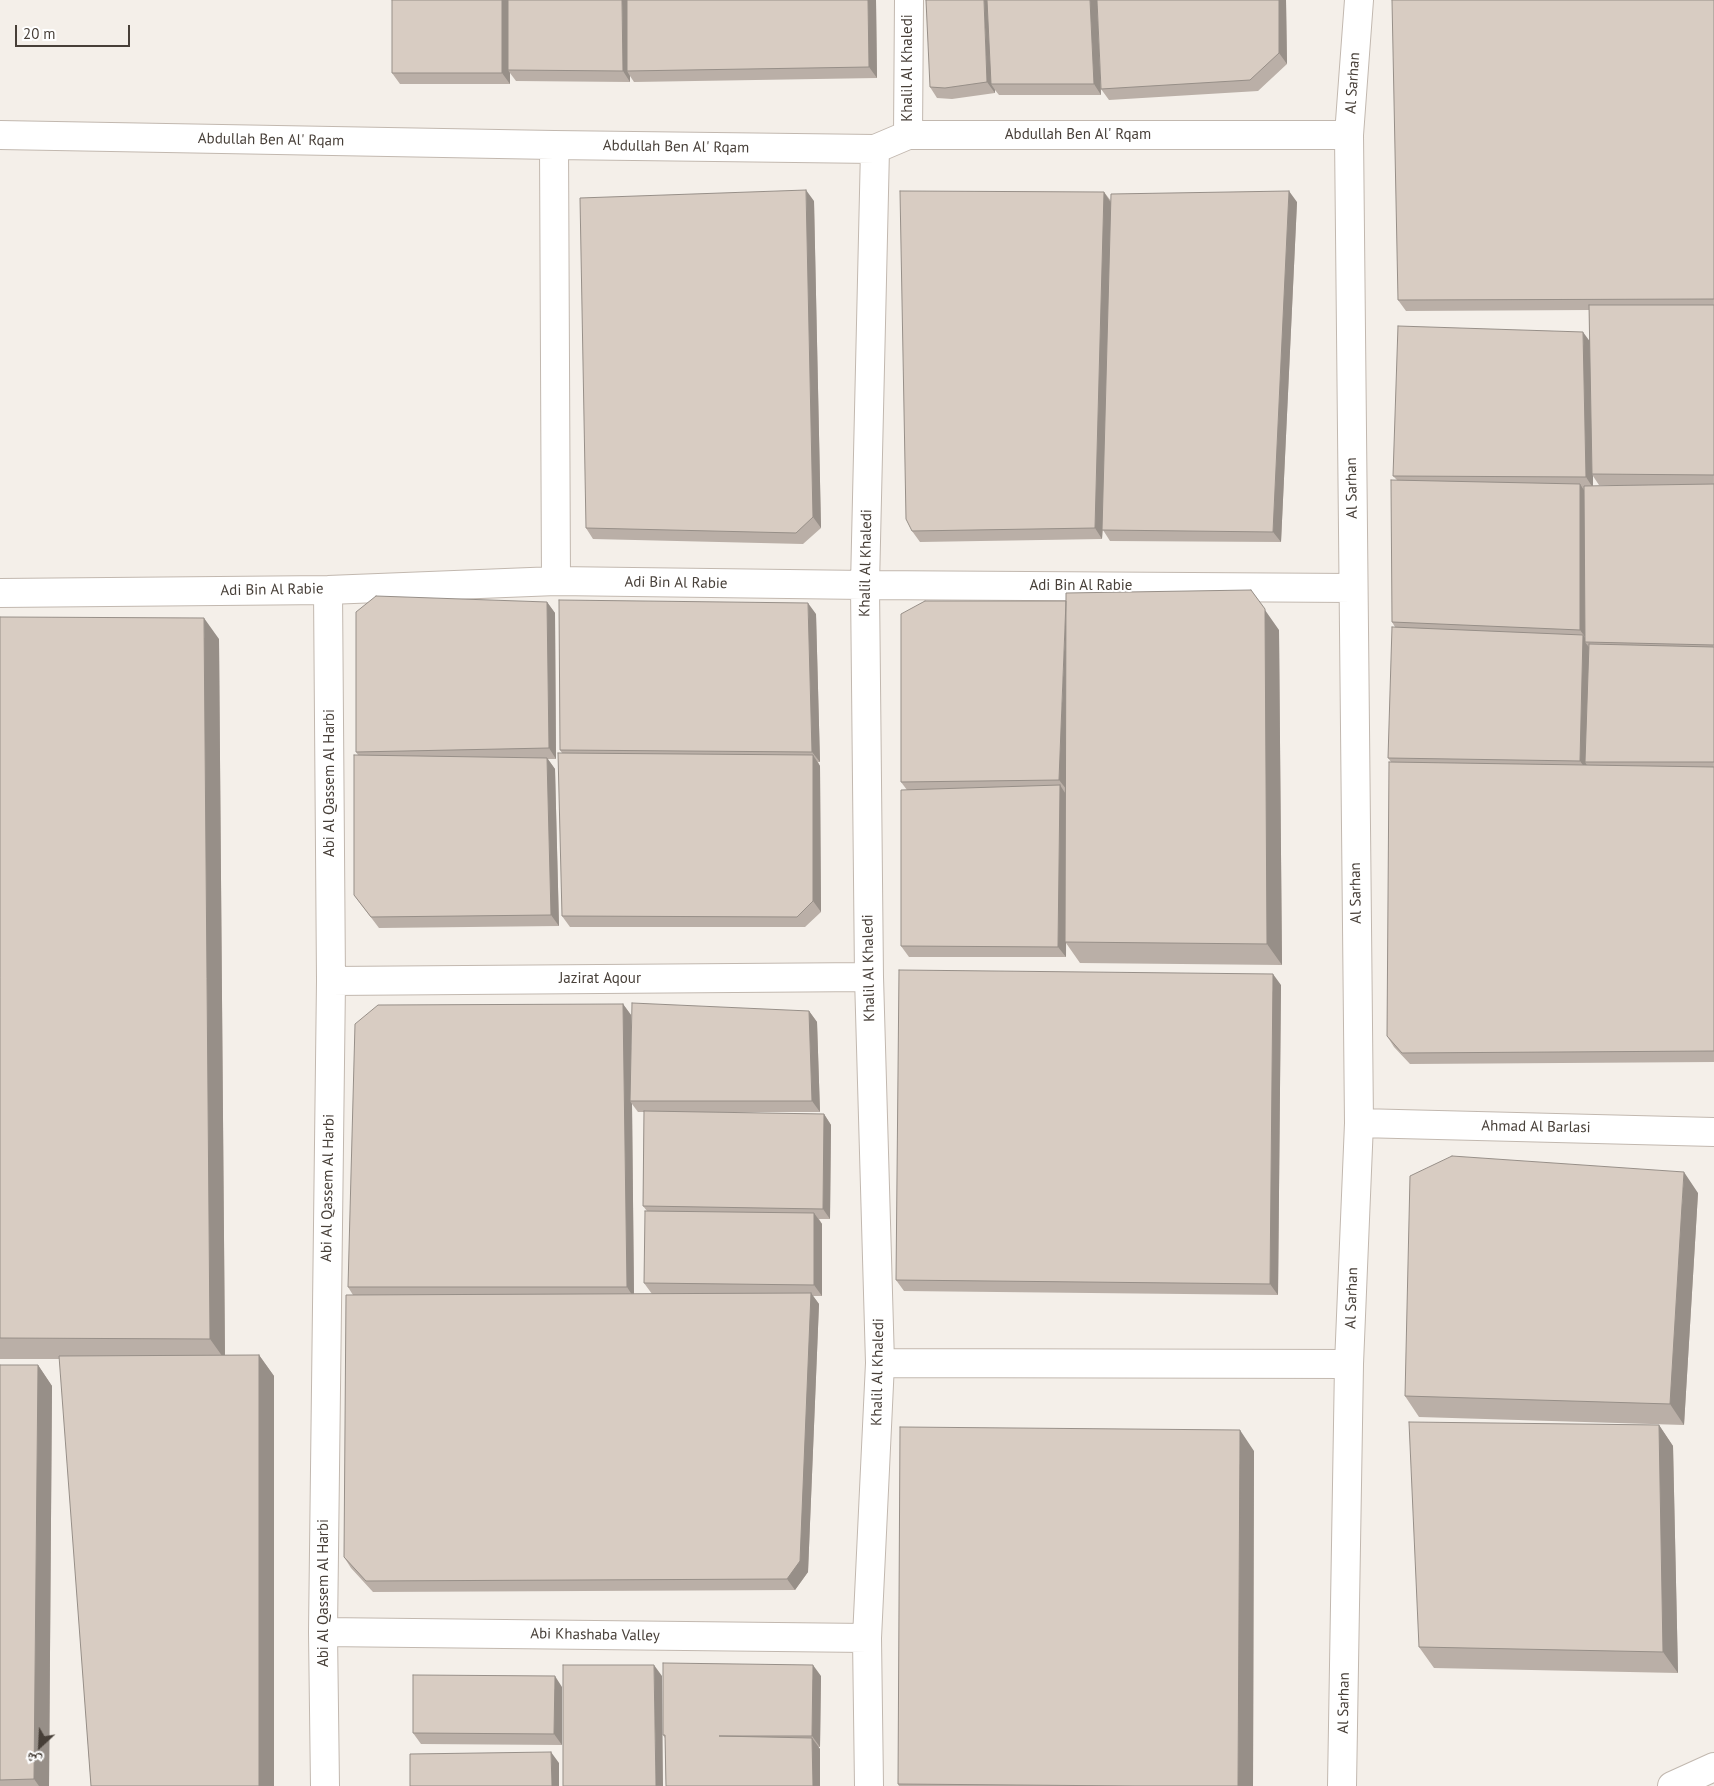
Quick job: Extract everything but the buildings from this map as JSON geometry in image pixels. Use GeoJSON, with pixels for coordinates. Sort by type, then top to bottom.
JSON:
{"type":"FeatureCollection","features":[{"type":"Feature","properties":{"kind":"street","name":"Khalil Al Khaledi"},"geometry":{"type":"LineString","coordinates":[[908,135],[909,0]]}},
{"type":"Feature","properties":{"kind":"street","name":"Al Sarhan"},"geometry":{"type":"LineString","coordinates":[[1342,1786],[1349,1364],[1359,1123],[1349,135],[1359,0]]}},
{"type":"Feature","properties":{"kind":"street","name":"Abdullah Ben Al' Rqam"},"geometry":{"type":"LineString","coordinates":[[0,135],[875,149],[908,135],[1349,135]]}},
{"type":"Feature","properties":{"kind":"street"},"geometry":{"type":"LineString","coordinates":[[554,145],[556,581]]}},
{"type":"Feature","properties":{"kind":"street","name":"Khalil Al Khaledi"},"geometry":{"type":"LineString","coordinates":[[869,1786],[867,1638],[880,1363],[869,977],[865,585],[875,149]]}},
{"type":"Feature","properties":{"kind":"street","name":"Adi Bin Al Rabie"},"geometry":{"type":"LineString","coordinates":[[0,593],[328,590],[556,581],[1353,588]]}},
{"type":"Feature","properties":{"kind":"street","name":"Abi Al Qassem Al Harbi"},"geometry":{"type":"LineString","coordinates":[[325,1786],[323,1632],[331,981],[328,590]]}},
{"type":"Feature","properties":{"kind":"street","name":"Jazirat Aqour"},"geometry":{"type":"LineString","coordinates":[[331,981],[869,977]]}},
{"type":"Feature","properties":{"kind":"street","name":"Ahmad Al Barlasi"},"geometry":{"type":"LineString","coordinates":[[1359,1123],[1714,1132]]}},
{"type":"Feature","properties":{"kind":"street"},"geometry":{"type":"LineString","coordinates":[[880,1363],[1349,1364]]}},
{"type":"Feature","properties":{"kind":"street","name":"Abi Khashaba Valley"},"geometry":{"type":"LineString","coordinates":[[323,1632],[867,1638]]}},
{"type":"Feature","properties":{"kind":"street"},"geometry":{"type":"LineString","coordinates":[[1672,1786],[1714,1767]]}}]}
